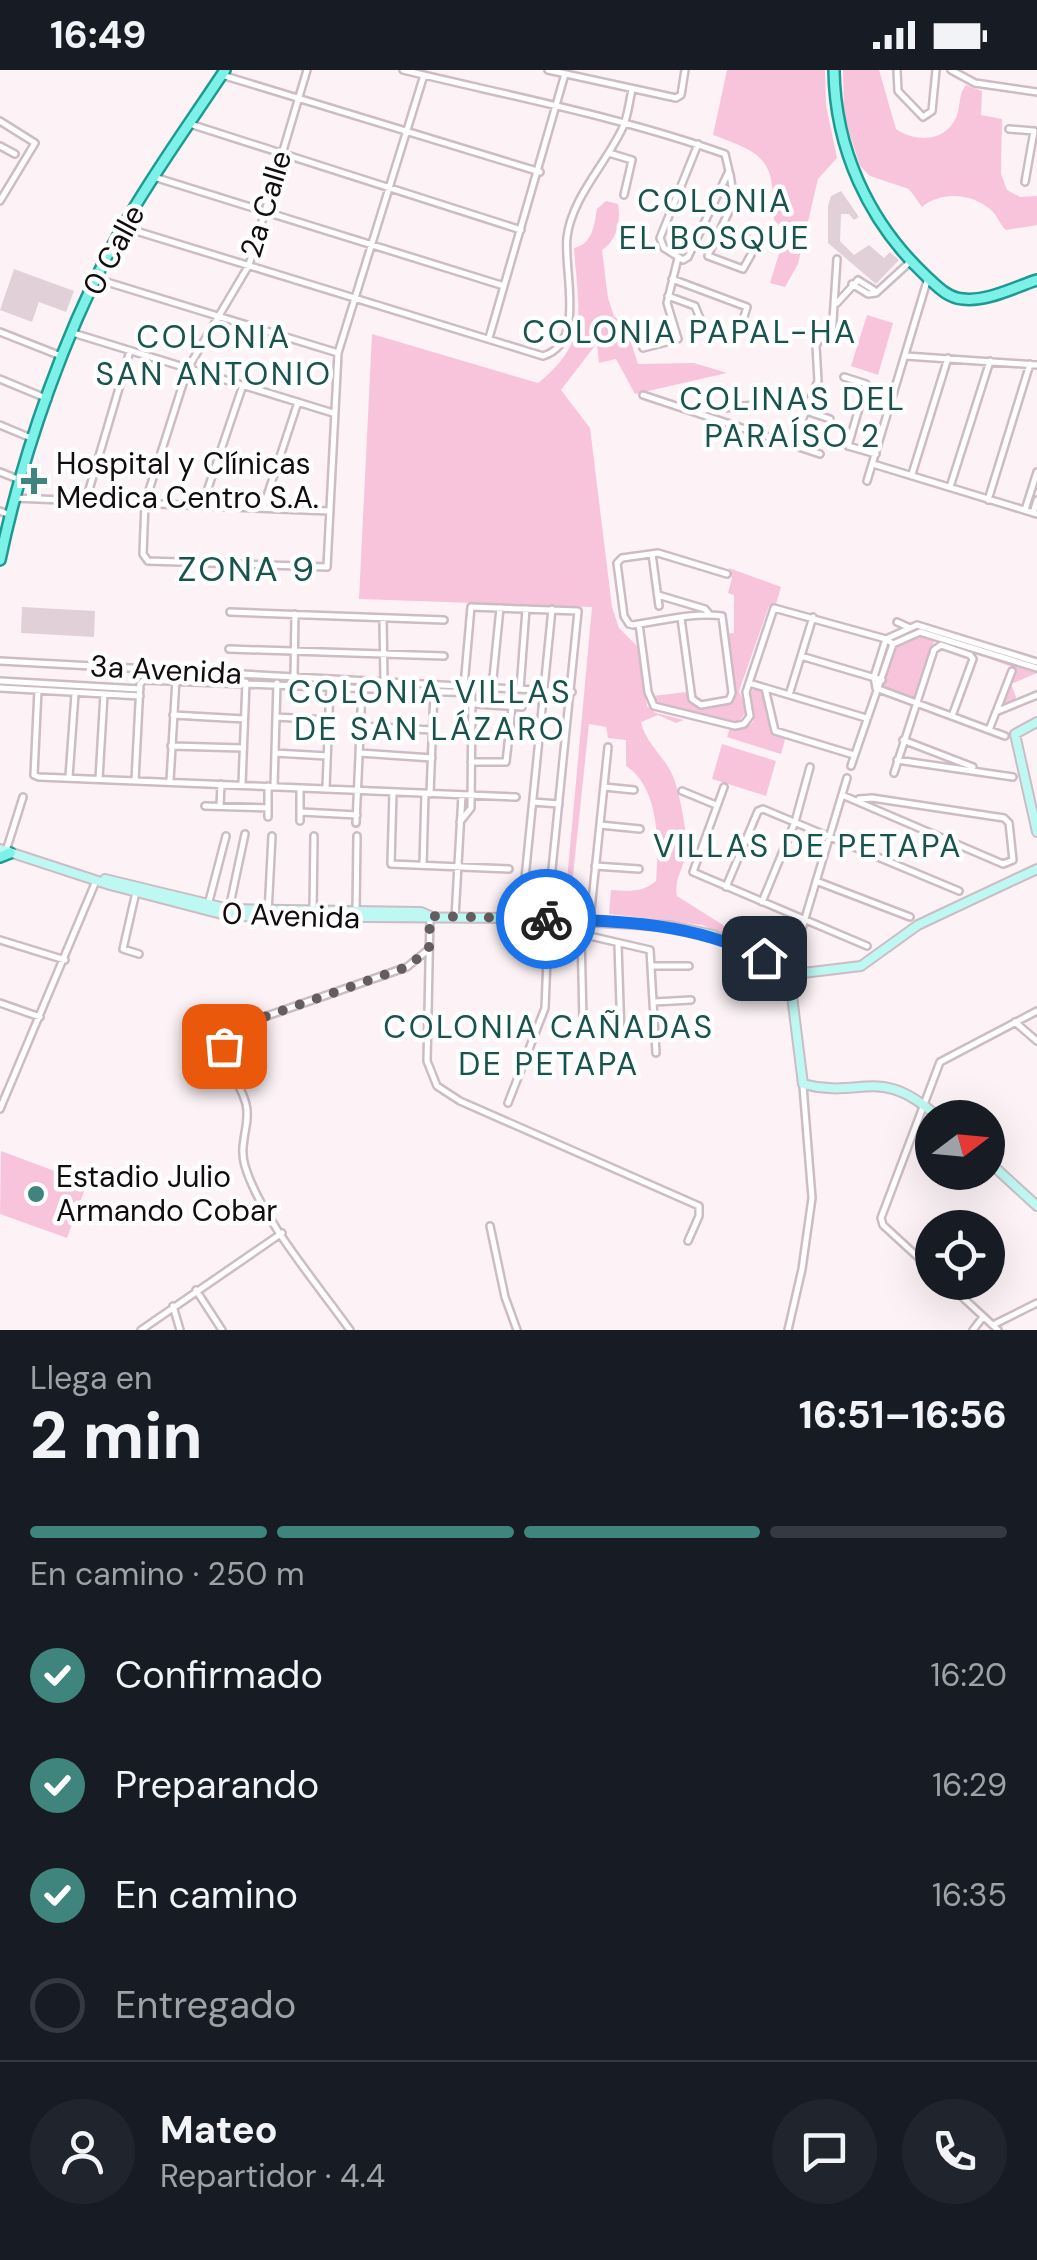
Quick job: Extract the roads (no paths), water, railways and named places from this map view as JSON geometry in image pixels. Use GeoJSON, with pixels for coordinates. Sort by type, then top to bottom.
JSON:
{"type":"FeatureCollection","features":[{"type":"Feature","properties":{"kind":"main road"},"geometry":{"type":"LineString","coordinates":[[834,70],[837,121],[866,201],[911,261],[950,296],[966,300],[1037,280]]}},
{"type":"Feature","properties":{"kind":"main road","name":"0 Calle"},"geometry":{"type":"LineString","coordinates":[[0,560],[5,513],[96,279],[122,227],[224,72]]}},
{"type":"Feature","properties":{"kind":"main road"},"geometry":{"type":"LineString","coordinates":[[1037,722],[1015,734],[1037,832]]}},
{"type":"Feature","properties":{"kind":"main road","name":"0 Avenida"},"geometry":{"type":"LineString","coordinates":[[4,853],[230,909],[268,914],[312,910],[356,915]]}},
{"type":"Feature","properties":{"kind":"main road"},"geometry":{"type":"LineString","coordinates":[[918,1100],[880,1085],[803,1084],[788,972],[861,966],[918,924],[1037,869]]}},
{"type":"Feature","properties":{"kind":"main road","name":"0 Avenida"},"geometry":{"type":"LineString","coordinates":[[97,878],[216,914],[521,918],[669,926],[713,935],[788,972]]}},
{"type":"Feature","properties":{"kind":"main road"},"geometry":{"type":"LineString","coordinates":[[1005,1177],[1037,1206]]}},
{"type":"Feature","properties":{"kind":"street","name":"2a Calle"},"geometry":{"type":"LineString","coordinates":[[307,70],[249,265],[188,368],[146,503],[144,560],[326,567],[330,511]]}},
{"type":"Feature","properties":{"kind":"street"},"geometry":{"type":"LineString","coordinates":[[403,70],[435,74],[625,124],[698,144],[729,158],[734,201],[722,226],[708,256],[743,269],[757,244],[722,226]]}},
{"type":"Feature","properties":{"kind":"street"},"geometry":{"type":"LineString","coordinates":[[548,70],[676,98],[681,95],[684,70]]}},
{"type":"Feature","properties":{"kind":"street"},"geometry":{"type":"LineString","coordinates":[[897,70],[896,88],[918,115],[927,117],[932,111],[936,70]]}},
{"type":"Feature","properties":{"kind":"street"},"geometry":{"type":"LineString","coordinates":[[950,70],[975,84],[1037,92]]}},
{"type":"Feature","properties":{"kind":"street"},"geometry":{"type":"LineString","coordinates":[[224,72],[540,172]]}},
{"type":"Feature","properties":{"kind":"street"},"geometry":{"type":"LineString","coordinates":[[488,338],[540,172],[565,74]]}},
{"type":"Feature","properties":{"kind":"street"},"geometry":{"type":"LineString","coordinates":[[14,498],[330,511],[338,354],[424,75]]}},
{"type":"Feature","properties":{"kind":"street"},"geometry":{"type":"LineString","coordinates":[[122,227],[534,354],[550,354],[565,336],[569,324],[565,268],[569,224],[625,124],[632,90]]}},
{"type":"Feature","properties":{"kind":"street"},"geometry":{"type":"LineString","coordinates":[[0,121],[35,143],[0,202]]}},
{"type":"Feature","properties":{"kind":"street"},"geometry":{"type":"LineString","coordinates":[[188,124],[521,230]]}},
{"type":"Feature","properties":{"kind":"street"},"geometry":{"type":"LineString","coordinates":[[1009,129],[1035,132],[1025,182]]}},
{"type":"Feature","properties":{"kind":"street"},"geometry":{"type":"LineString","coordinates":[[698,144],[660,238],[664,248],[678,258],[688,257],[729,171]]}},
{"type":"Feature","properties":{"kind":"street"},"geometry":{"type":"LineString","coordinates":[[0,146],[15,154]]}},
{"type":"Feature","properties":{"kind":"street"},"geometry":{"type":"LineString","coordinates":[[609,153],[632,160],[624,194]]}},
{"type":"Feature","properties":{"kind":"street"},"geometry":{"type":"LineString","coordinates":[[154,176],[504,286]]}},
{"type":"Feature","properties":{"kind":"street"},"geometry":{"type":"LineString","coordinates":[[0,184],[9,189]]}},
{"type":"Feature","properties":{"kind":"street"},"geometry":{"type":"LineString","coordinates":[[643,348],[678,338],[668,296],[678,258]]}},
{"type":"Feature","properties":{"kind":"street"},"geometry":{"type":"LineString","coordinates":[[792,444],[818,381],[818,340],[832,336],[836,259]]}},
{"type":"Feature","properties":{"kind":"street"},"geometry":{"type":"LineString","coordinates":[[836,303],[850,285],[863,280],[877,292],[911,261]]}},
{"type":"Feature","properties":{"kind":"street"},"geometry":{"type":"LineString","coordinates":[[837,277],[850,285]]}},
{"type":"Feature","properties":{"kind":"street"},"geometry":{"type":"LineString","coordinates":[[672,278],[745,305],[739,333]]}},
{"type":"Feature","properties":{"kind":"street"},"geometry":{"type":"LineString","coordinates":[[867,482],[928,278]]}},
{"type":"Feature","properties":{"kind":"street"},"geometry":{"type":"LineString","coordinates":[[96,279],[338,354]]}},
{"type":"Feature","properties":{"kind":"street"},"geometry":{"type":"LineString","coordinates":[[668,296],[695,306],[704,331]]}},
{"type":"Feature","properties":{"kind":"street"},"geometry":{"type":"LineString","coordinates":[[0,332],[64,357]]}},
{"type":"Feature","properties":{"kind":"street"},"geometry":{"type":"LineString","coordinates":[[73,333],[334,413]]}},
{"type":"Feature","properties":{"kind":"street"},"geometry":{"type":"LineString","coordinates":[[86,500],[130,350]]}},
{"type":"Feature","properties":{"kind":"street"},"geometry":{"type":"LineString","coordinates":[[906,356],[1034,365],[988,500]]}},
{"type":"Feature","properties":{"kind":"street"},"geometry":{"type":"LineString","coordinates":[[911,475],[948,358]]}},
{"type":"Feature","properties":{"kind":"street"},"geometry":{"type":"LineString","coordinates":[[950,487],[990,361]]}},
{"type":"Feature","properties":{"kind":"street"},"geometry":{"type":"LineString","coordinates":[[844,378],[866,384],[848,446],[876,454]]}},
{"type":"Feature","properties":{"kind":"street"},"geometry":{"type":"LineString","coordinates":[[0,379],[48,399]]}},
{"type":"Feature","properties":{"kind":"street"},"geometry":{"type":"LineString","coordinates":[[202,506],[243,385]]}},
{"type":"Feature","properties":{"kind":"street"},"geometry":{"type":"LineString","coordinates":[[643,395],[820,454]]}},
{"type":"Feature","properties":{"kind":"street"},"geometry":{"type":"LineString","coordinates":[[263,508],[298,402]]}},
{"type":"Feature","properties":{"kind":"street"},"geometry":{"type":"LineString","coordinates":[[692,411],[754,405]]}},
{"type":"Feature","properties":{"kind":"street"},"geometry":{"type":"LineString","coordinates":[[806,412],[830,419]]}},
{"type":"Feature","properties":{"kind":"street"},"geometry":{"type":"LineString","coordinates":[[0,426],[34,439]]}},
{"type":"Feature","properties":{"kind":"street"},"geometry":{"type":"LineString","coordinates":[[873,464],[1035,513],[1037,500]]}},
{"type":"Feature","properties":{"kind":"street"},"geometry":{"type":"LineString","coordinates":[[0,472],[20,480]]}},
{"type":"Feature","properties":{"kind":"street"},"geometry":{"type":"LineString","coordinates":[[1025,510],[1037,472]]}},
{"type":"Feature","properties":{"kind":"street"},"geometry":{"type":"LineString","coordinates":[[681,618],[690,694],[700,704],[727,701],[732,695],[722,616],[710,615],[681,618],[639,624],[630,624],[624,619],[617,563],[622,558],[652,554],[727,574]]}},
{"type":"Feature","properties":{"kind":"street"},"geometry":{"type":"LineString","coordinates":[[652,554],[659,606]]}},
{"type":"Feature","properties":{"kind":"street"},"geometry":{"type":"LineString","coordinates":[[658,594],[710,615]]}},
{"type":"Feature","properties":{"kind":"street"},"geometry":{"type":"LineString","coordinates":[[464,686],[471,606],[579,613],[547,919]]}},
{"type":"Feature","properties":{"kind":"street"},"geometry":{"type":"LineString","coordinates":[[639,624],[649,698],[659,709],[740,726],[750,714],[746,694],[772,609],[778,607],[893,644]]}},
{"type":"Feature","properties":{"kind":"street"},"geometry":{"type":"LineString","coordinates":[[492,688],[500,608]]}},
{"type":"Feature","properties":{"kind":"street"},"geometry":{"type":"LineString","coordinates":[[520,689],[526,608]]}},
{"type":"Feature","properties":{"kind":"street"},"geometry":{"type":"LineString","coordinates":[[552,610],[521,918],[532,930],[548,934],[581,934],[618,945],[648,948],[653,966],[656,1053]]}},
{"type":"Feature","properties":{"kind":"street"},"geometry":{"type":"LineString","coordinates":[[230,612],[444,620]]}},
{"type":"Feature","properties":{"kind":"street"},"geometry":{"type":"LineString","coordinates":[[294,677],[295,614]]}},
{"type":"Feature","properties":{"kind":"street"},"geometry":{"type":"LineString","coordinates":[[789,694],[812,617]]}},
{"type":"Feature","properties":{"kind":"street"},"geometry":{"type":"LineString","coordinates":[[383,618],[384,682]]}},
{"type":"Feature","properties":{"kind":"street"},"geometry":{"type":"LineString","coordinates":[[897,622],[912,632]]}},
{"type":"Feature","properties":{"kind":"street"},"geometry":{"type":"LineString","coordinates":[[878,678],[893,644],[917,625],[1037,665]]}},
{"type":"Feature","properties":{"kind":"street"},"geometry":{"type":"LineString","coordinates":[[886,639],[912,632]]}},
{"type":"Feature","properties":{"kind":"street"},"geometry":{"type":"LineString","coordinates":[[851,766],[876,688],[886,639]]}},
{"type":"Feature","properties":{"kind":"street"},"geometry":{"type":"LineString","coordinates":[[894,774],[915,702],[937,646],[970,654],[973,660],[952,716]]}},
{"type":"Feature","properties":{"kind":"street"},"geometry":{"type":"LineString","coordinates":[[229,649],[444,656]]}},
{"type":"Feature","properties":{"kind":"street"},"geometry":{"type":"LineString","coordinates":[[801,656],[878,678]]}},
{"type":"Feature","properties":{"kind":"street","name":"3a Avenida"},"geometry":{"type":"LineString","coordinates":[[0,660],[572,692]]}},
{"type":"Feature","properties":{"kind":"street"},"geometry":{"type":"LineString","coordinates":[[989,730],[1012,671]]}},
{"type":"Feature","properties":{"kind":"street"},"geometry":{"type":"LineString","coordinates":[[170,782],[176,679]]}},
{"type":"Feature","properties":{"kind":"street"},"geometry":{"type":"LineString","coordinates":[[135,781],[144,680],[472,693],[471,808],[460,822]]}},
{"type":"Feature","properties":{"kind":"street"},"geometry":{"type":"LineString","coordinates":[[242,785],[246,682]]}},
{"type":"Feature","properties":{"kind":"street"},"geometry":{"type":"LineString","coordinates":[[268,818],[277,683]]}},
{"type":"Feature","properties":{"kind":"street"},"geometry":{"type":"LineString","coordinates":[[749,683],[866,718]]}},
{"type":"Feature","properties":{"kind":"street"},"geometry":{"type":"LineString","coordinates":[[0,685],[75,686],[140,693]]}},
{"type":"Feature","properties":{"kind":"street"},"geometry":{"type":"LineString","coordinates":[[0,685],[75,694],[140,693]]}},
{"type":"Feature","properties":{"kind":"street"},"geometry":{"type":"LineString","coordinates":[[69,779],[75,686]]}},
{"type":"Feature","properties":{"kind":"street"},"geometry":{"type":"LineString","coordinates":[[326,789],[330,686]]}},
{"type":"Feature","properties":{"kind":"street"},"geometry":{"type":"LineString","coordinates":[[356,823],[362,688]]}},
{"type":"Feature","properties":{"kind":"street"},"geometry":{"type":"LineString","coordinates":[[765,688],[774,730],[854,756]]}},
{"type":"Feature","properties":{"kind":"street"},"geometry":{"type":"LineString","coordinates":[[876,688],[1006,736]]}},
{"type":"Feature","properties":{"kind":"street"},"geometry":{"type":"LineString","coordinates":[[38,690],[34,775],[516,798]]}},
{"type":"Feature","properties":{"kind":"street"},"geometry":{"type":"LineString","coordinates":[[423,865],[434,691]]}},
{"type":"Feature","properties":{"kind":"street"},"geometry":{"type":"LineString","coordinates":[[99,779],[104,694]]}},
{"type":"Feature","properties":{"kind":"street"},"geometry":{"type":"LineString","coordinates":[[996,712],[1037,695]]}},
{"type":"Feature","properties":{"kind":"street"},"geometry":{"type":"LineString","coordinates":[[474,704],[522,707]]}},
{"type":"Feature","properties":{"kind":"street"},"geometry":{"type":"LineString","coordinates":[[471,762],[506,762],[512,706]]}},
{"type":"Feature","properties":{"kind":"street"},"geometry":{"type":"LineString","coordinates":[[173,716],[244,719]]}},
{"type":"Feature","properties":{"kind":"street"},"geometry":{"type":"LineString","coordinates":[[276,718],[328,720]]}},
{"type":"Feature","properties":{"kind":"street"},"geometry":{"type":"LineString","coordinates":[[360,726],[433,730]]}},
{"type":"Feature","properties":{"kind":"street"},"geometry":{"type":"LineString","coordinates":[[903,740],[985,772]]}},
{"type":"Feature","properties":{"kind":"street"},"geometry":{"type":"LineString","coordinates":[[171,746],[243,748]]}},
{"type":"Feature","properties":{"kind":"street"},"geometry":{"type":"LineString","coordinates":[[590,920],[608,747]]}},
{"type":"Feature","properties":{"kind":"street"},"geometry":{"type":"LineString","coordinates":[[275,753],[327,756]]}},
{"type":"Feature","properties":{"kind":"street"},"geometry":{"type":"LineString","coordinates":[[359,754],[432,758]]}},
{"type":"Feature","properties":{"kind":"street"},"geometry":{"type":"LineString","coordinates":[[897,760],[1013,776]]}},
{"type":"Feature","properties":{"kind":"street"},"geometry":{"type":"LineString","coordinates":[[762,902],[795,822],[810,767]]}},
{"type":"Feature","properties":{"kind":"street"},"geometry":{"type":"LineString","coordinates":[[788,972],[847,778]]}},
{"type":"Feature","properties":{"kind":"street"},"geometry":{"type":"LineString","coordinates":[[220,806],[221,784]]}},
{"type":"Feature","properties":{"kind":"street"},"geometry":{"type":"LineString","coordinates":[[724,786],[692,868],[726,887],[866,946]]}},
{"type":"Feature","properties":{"kind":"street"},"geometry":{"type":"LineString","coordinates":[[604,787],[634,790]]}},
{"type":"Feature","properties":{"kind":"street"},"geometry":{"type":"LineString","coordinates":[[300,788],[300,822]]}},
{"type":"Feature","properties":{"kind":"street"},"geometry":{"type":"LineString","coordinates":[[393,792],[389,862],[508,868]]}},
{"type":"Feature","properties":{"kind":"street"},"geometry":{"type":"LineString","coordinates":[[682,792],[716,805]]}},
{"type":"Feature","properties":{"kind":"street"},"geometry":{"type":"LineString","coordinates":[[456,917],[462,795]]}},
{"type":"Feature","properties":{"kind":"street"},"geometry":{"type":"LineString","coordinates":[[842,795],[1003,864],[1014,860],[1009,823],[1004,818],[872,798],[859,800]]}},
{"type":"Feature","properties":{"kind":"street"},"geometry":{"type":"LineString","coordinates":[[4,853],[23,797]]}},
{"type":"Feature","properties":{"kind":"street"},"geometry":{"type":"LineString","coordinates":[[532,802],[559,804]]}},
{"type":"Feature","properties":{"kind":"street"},"geometry":{"type":"LineString","coordinates":[[205,806],[268,808]]}},
{"type":"Feature","properties":{"kind":"street"},"geometry":{"type":"LineString","coordinates":[[726,887],[759,810],[959,891]]}},
{"type":"Feature","properties":{"kind":"street"},"geometry":{"type":"LineString","coordinates":[[300,812],[357,815]]}},
{"type":"Feature","properties":{"kind":"street"},"geometry":{"type":"LineString","coordinates":[[600,825],[640,829]]}},
{"type":"Feature","properties":{"kind":"street"},"geometry":{"type":"LineString","coordinates":[[230,909],[245,834]]}},
{"type":"Feature","properties":{"kind":"street"},"geometry":{"type":"LineString","coordinates":[[208,905],[226,836]]}},
{"type":"Feature","properties":{"kind":"street"},"geometry":{"type":"LineString","coordinates":[[268,914],[272,836]]}},
{"type":"Feature","properties":{"kind":"street"},"geometry":{"type":"LineString","coordinates":[[312,910],[314,836]]}},
{"type":"Feature","properties":{"kind":"street"},"geometry":{"type":"LineString","coordinates":[[356,915],[357,836]]}},
{"type":"Feature","properties":{"kind":"street"},"geometry":{"type":"LineString","coordinates":[[595,866],[639,869]]}},
{"type":"Feature","properties":{"kind":"street"},"geometry":{"type":"LineString","coordinates":[[0,1109],[97,878]]}},
{"type":"Feature","properties":{"kind":"street"},"geometry":{"type":"LineString","coordinates":[[816,881],[910,917]]}},
{"type":"Feature","properties":{"kind":"street"},"geometry":{"type":"LineString","coordinates":[[136,892],[123,949],[139,954]]}},
{"type":"Feature","properties":{"kind":"street"},"geometry":{"type":"LineString","coordinates":[[430,916],[427,1061],[437,1086],[460,1101],[699,1206],[688,1241]]}},
{"type":"Feature","properties":{"kind":"street"},"geometry":{"type":"LineString","coordinates":[[508,1103],[545,1008],[548,934]]}},
{"type":"Feature","properties":{"kind":"street"},"geometry":{"type":"LineString","coordinates":[[581,934],[583,1020]]}},
{"type":"Feature","properties":{"kind":"street"},"geometry":{"type":"LineString","coordinates":[[0,940],[65,960]]}},
{"type":"Feature","properties":{"kind":"street"},"geometry":{"type":"LineString","coordinates":[[618,945],[621,1036]]}},
{"type":"Feature","properties":{"kind":"street"},"geometry":{"type":"LineString","coordinates":[[350,1330],[282,1233],[244,1165],[241,1143],[248,1111],[224,1046],[230,1033],[244,1024],[407,967],[429,949]]}},
{"type":"Feature","properties":{"kind":"street"},"geometry":{"type":"LineString","coordinates":[[653,966],[689,966]]}},
{"type":"Feature","properties":{"kind":"street"},"geometry":{"type":"LineString","coordinates":[[654,1002],[691,1000]]}},
{"type":"Feature","properties":{"kind":"street"},"geometry":{"type":"LineString","coordinates":[[0,1003],[40,1017]]}},
{"type":"Feature","properties":{"kind":"street"},"geometry":{"type":"LineString","coordinates":[[926,1100],[940,1062],[1037,1010]]}},
{"type":"Feature","properties":{"kind":"street"},"geometry":{"type":"LineString","coordinates":[[1015,1022],[1037,1041]]}},
{"type":"Feature","properties":{"kind":"street"},"geometry":{"type":"LineString","coordinates":[[0,1080],[10,1084]]}},
{"type":"Feature","properties":{"kind":"street"},"geometry":{"type":"LineString","coordinates":[[788,1330],[812,1198],[803,1084]]}},
{"type":"Feature","properties":{"kind":"street"},"geometry":{"type":"LineString","coordinates":[[915,1129],[880,1218],[915,1254]]}},
{"type":"Feature","properties":{"kind":"street"},"geometry":{"type":"LineString","coordinates":[[490,1226],[504,1297],[516,1330]]}},
{"type":"Feature","properties":{"kind":"street"},"geometry":{"type":"LineString","coordinates":[[141,1330],[282,1233]]}},
{"type":"Feature","properties":{"kind":"street"},"geometry":{"type":"LineString","coordinates":[[196,1290],[219,1330]]}},
{"type":"Feature","properties":{"kind":"street"},"geometry":{"type":"LineString","coordinates":[[966,1300],[995,1328],[1037,1302]]}},
{"type":"Feature","properties":{"kind":"street"},"geometry":{"type":"LineString","coordinates":[[172,1306],[180,1330]]}},
{"type":"Feature","properties":{"kind":"street"},"geometry":{"type":"LineString","coordinates":[[973,1330],[984,1317]]}},
{"type":"Feature","properties":{"kind":"street"},"geometry":{"type":"LineString","coordinates":[[149,1321],[151,1330]]}},
{"type":"Feature","properties":{"kind":"place","name":"Hospital y Clínicas Medica Centro S.A."},"geometry":{"type":"Point","coordinates":[34,481]}},
{"type":"Feature","properties":{"kind":"place","name":"Estadio Julio Armando Cobar"},"geometry":{"type":"Point","coordinates":[36,1194]}},
{"type":"Feature","properties":{"kind":"district","name":"COLONIA EL BOSQUE"},"geometry":{"type":"Point","coordinates":[715,220]}},
{"type":"Feature","properties":{"kind":"district","name":"COLONIA PAPAL-HA"},"geometry":{"type":"Point","coordinates":[690,332]}},
{"type":"Feature","properties":{"kind":"district","name":"COLONIA SAN ANTONIO"},"geometry":{"type":"Point","coordinates":[214,356]}},
{"type":"Feature","properties":{"kind":"district","name":"COLINAS DEL PARAÍSO 2"},"geometry":{"type":"Point","coordinates":[793,418]}},
{"type":"Feature","properties":{"kind":"district","name":"ZONA 9"},"geometry":{"type":"Point","coordinates":[247,569]}},
{"type":"Feature","properties":{"kind":"district","name":"COLONIA VILLAS DE SAN LÁZARO"},"geometry":{"type":"Point","coordinates":[430,710]}},
{"type":"Feature","properties":{"kind":"district","name":"VILLAS DE PETAPA"},"geometry":{"type":"Point","coordinates":[808,846]}},
{"type":"Feature","properties":{"kind":"district","name":"COLONIA CAÑADAS DE PETAPA"},"geometry":{"type":"Point","coordinates":[549,1046]}}]}
